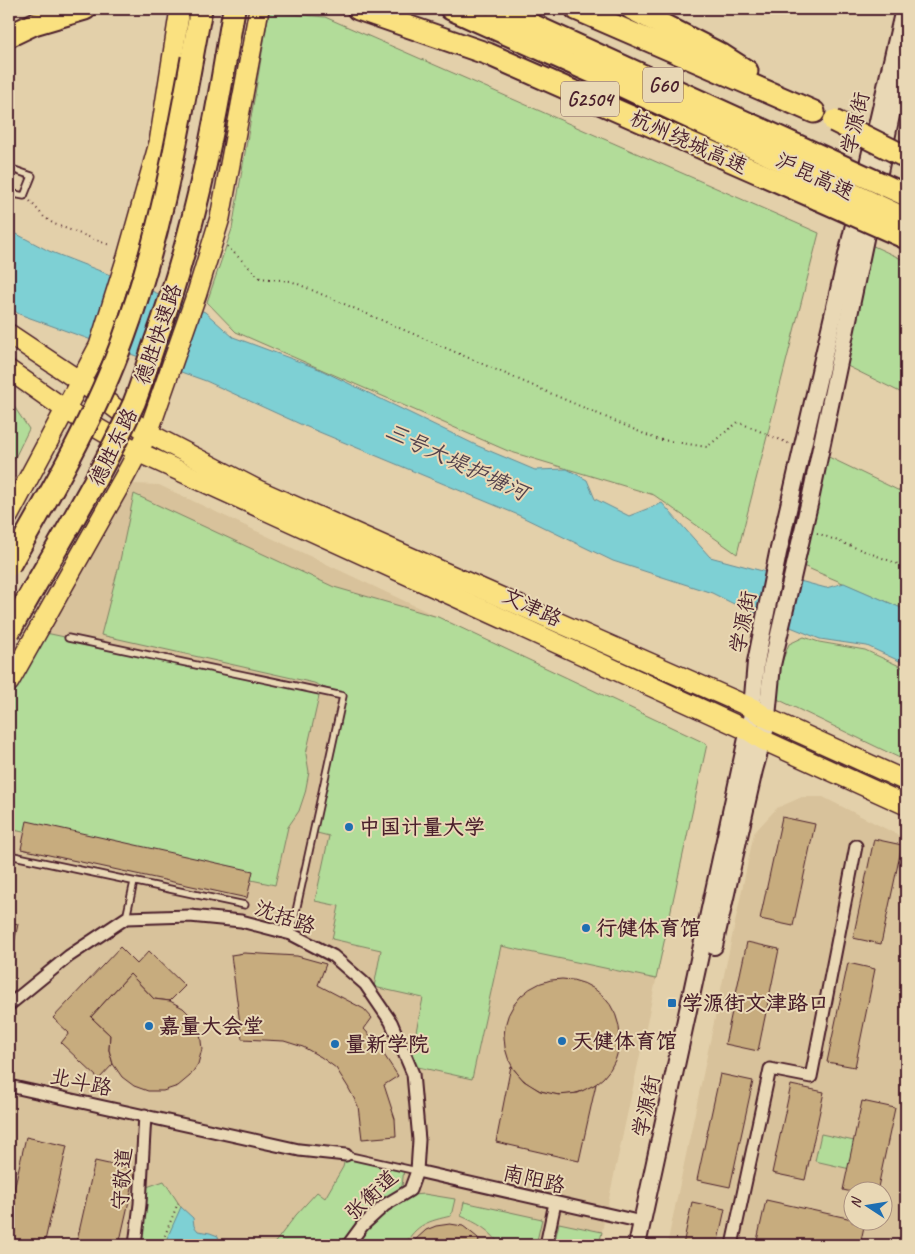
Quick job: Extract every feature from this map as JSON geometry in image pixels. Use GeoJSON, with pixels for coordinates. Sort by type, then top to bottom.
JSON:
{"type":"FeatureCollection","features":[{"type":"Feature","properties":{"kind":"highway"},"geometry":{"type":"LineString","coordinates":[[9,36],[34,24],[85,9]]}},
{"type":"Feature","properties":{"kind":"highway","name":"德胜快速路"},"geometry":{"type":"LineString","coordinates":[[9,566],[68,462],[106,382],[124,338],[150,257],[172,167],[201,9]]}},
{"type":"Feature","properties":{"kind":"highway","name":"德胜快速路"},"geometry":{"type":"LineString","coordinates":[[9,632],[96,476],[134,402],[170,301],[192,227],[212,137],[234,9]]}},
{"type":"Feature","properties":{"kind":"highway","name":"杭州绕城高速"},"geometry":{"type":"LineString","coordinates":[[358,9],[488,54],[824,180],[906,238]]}},
{"type":"Feature","properties":{"kind":"highway","name":"沪昆高速"},"geometry":{"type":"LineString","coordinates":[[451,9],[592,72],[906,219]]}},
{"type":"Feature","properties":{"kind":"highway","name":"沪昆高速"},"geometry":{"type":"LineString","coordinates":[[497,9],[824,180],[906,195]]}},
{"type":"Feature","properties":{"kind":"highway"},"geometry":{"type":"LineString","coordinates":[[576,9],[814,112],[906,157]]}},
{"type":"Feature","properties":{"kind":"highway"},"geometry":{"type":"LineString","coordinates":[[632,9],[722,55],[814,112]]}},
{"type":"Feature","properties":{"kind":"main road"},"geometry":{"type":"LineString","coordinates":[[9,514],[99,346],[127,257],[159,143],[180,9]]}},
{"type":"Feature","properties":{"kind":"main road","name":"德胜东路"},"geometry":{"type":"LineString","coordinates":[[9,682],[148,433],[197,293],[222,209],[259,9]]}},
{"type":"Feature","properties":{"kind":"main road","name":"学源街"},"geometry":{"type":"LineString","coordinates":[[760,713],[756,662],[778,553],[904,9]]}},
{"type":"Feature","properties":{"kind":"main road","name":"学源街"},"geometry":{"type":"LineString","coordinates":[[637,1245],[803,529],[906,44]]}},
{"type":"Feature","properties":{"kind":"main road","name":"文津路"},"geometry":{"type":"LineString","coordinates":[[9,334],[81,382],[148,433],[258,490],[760,713],[906,781]]}},
{"type":"Feature","properties":{"kind":"main road","name":"文津路"},"geometry":{"type":"LineString","coordinates":[[9,370],[66,410],[138,452],[906,805]]}},
{"type":"Feature","properties":{"kind":"main road","name":"学源街"},"geometry":{"type":"LineString","coordinates":[[645,1245],[752,780],[756,735]]}},
{"type":"Feature","properties":{"kind":"street"},"geometry":{"type":"LineString","coordinates":[[732,1245],[770,1070],[811,1077],[856,846]]}},
{"type":"Feature","properties":{"kind":"street","name":"沈括路"},"geometry":{"type":"LineString","coordinates":[[126,918],[190,916],[241,921],[291,934],[333,956],[365,984],[391,1022],[413,1074],[419,1140],[418,1171]]}},
{"type":"Feature","properties":{"kind":"street"},"geometry":{"type":"LineString","coordinates":[[9,1005],[69,956],[126,918]]}},
{"type":"Feature","properties":{"kind":"street","name":"北斗路"},"geometry":{"type":"LineString","coordinates":[[9,1086],[299,1150],[346,1155]]}},
{"type":"Feature","properties":{"kind":"street","name":"守敬道"},"geometry":{"type":"LineString","coordinates":[[135,1245],[140,1204],[145,1115]]}},
{"type":"Feature","properties":{"kind":"street","name":"南阳路"},"geometry":{"type":"LineString","coordinates":[[418,1171],[642,1222]]}},
{"type":"Feature","properties":{"kind":"street","name":"张衡道"},"geometry":{"type":"LineString","coordinates":[[348,1245],[362,1226],[385,1205],[410,1190],[418,1171]]}},
{"type":"Feature","properties":{"kind":"street"},"geometry":{"type":"LineString","coordinates":[[546,1245],[555,1203]]}},
{"type":"Feature","properties":{"kind":"lane"},"geometry":{"type":"LineString","coordinates":[[9,168],[32,176],[24,196],[9,193]]}},
{"type":"Feature","properties":{"kind":"lane"},"geometry":{"type":"LineString","coordinates":[[68,638],[343,696],[291,934]]}},
{"type":"Feature","properties":{"kind":"lane"},"geometry":{"type":"LineString","coordinates":[[9,855],[245,905]]}},
{"type":"Feature","properties":{"kind":"lane"},"geometry":{"type":"LineString","coordinates":[[126,918],[134,882]]}},
{"type":"Feature","properties":{"kind":"lane"},"geometry":{"type":"LineString","coordinates":[[346,1155],[418,1171]]}},
{"type":"Feature","properties":{"kind":"path"},"geometry":{"type":"LineString","coordinates":[[24,196],[44,217],[54,224],[110,245]]}},
{"type":"Feature","properties":{"kind":"path"},"geometry":{"type":"LineString","coordinates":[[215,234],[260,278],[292,281],[656,439],[707,447],[738,422],[801,449]]}},
{"type":"Feature","properties":{"kind":"path"},"geometry":{"type":"LineString","coordinates":[[803,529],[906,567]]}},
{"type":"Feature","properties":{"kind":"path"},"geometry":{"type":"LineString","coordinates":[[161,1245],[178,1203]]}},
{"type":"Feature","properties":{"kind":"shaded area","name":"中国计量大学"},"geometry":{"type":"Polygon","coordinates":[[[132,484],[159,485],[707,744],[599,1245],[9,1245],[9,697],[132,484]]]}},
{"type":"Feature","properties":{"kind":"shaded area"},"geometry":{"type":"Polygon","coordinates":[[[802,797],[823,797],[906,839],[906,1040],[903,1061],[906,1075],[906,1209],[898,1245],[667,1245],[754,833],[777,808],[802,797]]]}},
{"type":"Feature","properties":{"kind":"green space"},"geometry":{"type":"Polygon","coordinates":[[[269,12],[325,17],[819,233],[737,554],[654,495],[508,451],[236,332],[207,302],[232,229],[269,12]]]}},
{"type":"Feature","properties":{"kind":"green space"},"geometry":{"type":"Polygon","coordinates":[[[856,238],[906,261],[906,395],[831,358],[856,238]]]}},
{"type":"Feature","properties":{"kind":"green space"},"geometry":{"type":"Polygon","coordinates":[[[9,399],[29,429],[9,470],[9,399]]]}},
{"type":"Feature","properties":{"kind":"green space"},"geometry":{"type":"Polygon","coordinates":[[[812,449],[906,494],[906,610],[789,560],[812,449]]]}},
{"type":"Feature","properties":{"kind":"green space"},"geometry":{"type":"Polygon","coordinates":[[[134,494],[334,587],[438,617],[707,744],[656,979],[501,946],[472,1079],[409,1065],[423,998],[374,987],[381,950],[332,939],[339,906],[315,901],[329,836],[313,832],[343,696],[314,683],[101,635],[119,565],[134,494]]]}},
{"type":"Feature","properties":{"kind":"green space"},"geometry":{"type":"Polygon","coordinates":[[[46,633],[320,692],[306,754],[309,772],[305,793],[299,811],[288,827],[275,885],[9,829],[9,697],[46,633]]]}},
{"type":"Feature","properties":{"kind":"green space"},"geometry":{"type":"Polygon","coordinates":[[[804,637],[819,642],[865,650],[906,669],[906,761],[773,697],[779,669],[789,644],[804,637]]]}},
{"type":"Feature","properties":{"kind":"green space"},"geometry":{"type":"Polygon","coordinates":[[[821,1134],[878,1146],[872,1174],[815,1161],[821,1134]]]}},
{"type":"Feature","properties":{"kind":"green space"},"geometry":{"type":"Polygon","coordinates":[[[346,1155],[404,1168],[401,1196],[424,1194],[455,1199],[451,1216],[424,1224],[414,1232],[405,1245],[393,1242],[391,1245],[273,1245],[317,1192],[325,1198],[343,1167],[346,1155]]]}},
{"type":"Feature","properties":{"kind":"green space"},"geometry":{"type":"Polygon","coordinates":[[[164,1181],[181,1207],[193,1245],[135,1245],[141,1189],[164,1181]]]}},
{"type":"Feature","properties":{"kind":"green space"},"geometry":{"type":"Polygon","coordinates":[[[464,1202],[542,1219],[536,1245],[500,1245],[483,1228],[461,1216],[464,1202]]]}},
{"type":"Feature","properties":{"kind":"green space"},"geometry":{"type":"Polygon","coordinates":[[[559,1223],[602,1232],[599,1245],[554,1245],[559,1223]]]}},
{"type":"Feature","properties":{"kind":"water","name":"三号大堤护塘河"},"geometry":{"type":"Polygon","coordinates":[[[9,230],[49,251],[205,312],[233,337],[319,369],[478,446],[535,470],[567,469],[587,480],[595,499],[629,516],[662,503],[710,557],[826,588],[844,583],[906,610],[906,664],[867,646],[820,639],[712,593],[613,561],[516,514],[300,424],[206,381],[19,314],[9,307],[9,230]]]}},
{"type":"Feature","properties":{"kind":"water"},"geometry":{"type":"Polygon","coordinates":[[[181,1207],[193,1218],[194,1226],[198,1231],[218,1236],[219,1241],[223,1245],[164,1245],[181,1207]]]}},
{"type":"Feature","properties":{"kind":"building"},"geometry":{"type":"Polygon","coordinates":[[[782,817],[815,824],[793,926],[760,919],[782,817]]]}},
{"type":"Feature","properties":{"kind":"building"},"geometry":{"type":"Polygon","coordinates":[[[27,821],[253,871],[247,898],[21,849],[27,821]]]}},
{"type":"Feature","properties":{"kind":"building"},"geometry":{"type":"Polygon","coordinates":[[[874,839],[902,845],[881,944],[853,938],[874,839]]]}},
{"type":"Feature","properties":{"kind":"building"},"geometry":{"type":"Polygon","coordinates":[[[9,922],[18,924],[9,968],[9,922]]]}},
{"type":"Feature","properties":{"kind":"building"},"geometry":{"type":"Polygon","coordinates":[[[747,942],[779,949],[758,1051],[725,1044],[747,942]]]}},
{"type":"Feature","properties":{"kind":"building","name":"嘉量大会堂"},"geometry":{"type":"Polygon","coordinates":[[[120,947],[137,964],[149,951],[185,986],[170,1001],[154,999],[130,974],[91,1017],[110,1035],[109,1050],[113,1064],[99,1079],[61,1043],[69,1033],[53,1018],[120,947]]]}},
{"type":"Feature","properties":{"kind":"building","name":"量新学院"},"geometry":{"type":"Polygon","coordinates":[[[244,953],[297,956],[326,964],[318,985],[364,1009],[372,1018],[364,1029],[375,1041],[398,1076],[384,1085],[395,1119],[396,1136],[362,1139],[358,1106],[336,1068],[321,1057],[303,1047],[284,1041],[242,1039],[231,955],[244,953]]]}},
{"type":"Feature","properties":{"kind":"building"},"geometry":{"type":"Polygon","coordinates":[[[848,963],[875,969],[855,1067],[827,1062],[848,963]]]}},
{"type":"Feature","properties":{"kind":"building","name":"嘉量大会堂"},"geometry":{"type":"Polygon","coordinates":[[[130,974],[154,999],[170,1001],[183,1008],[194,1019],[200,1033],[202,1049],[198,1064],[190,1076],[178,1086],[163,1091],[148,1091],[134,1086],[122,1077],[113,1064],[109,1050],[110,1035],[91,1017],[130,974]]]}},
{"type":"Feature","properties":{"kind":"building","name":"天健体育馆"},"geometry":{"type":"Polygon","coordinates":[[[562,979],[584,984],[603,996],[615,1015],[620,1037],[615,1059],[603,1078],[584,1090],[562,1095],[540,1090],[521,1078],[509,1059],[504,1037],[509,1015],[521,996],[540,984],[562,979]]]}},
{"type":"Feature","properties":{"kind":"building","name":"天健体育馆"},"geometry":{"type":"Polygon","coordinates":[[[511,1066],[524,1081],[540,1091],[559,1095],[578,1093],[596,1084],[579,1161],[496,1142],[511,1066]]]}},
{"type":"Feature","properties":{"kind":"building"},"geometry":{"type":"Polygon","coordinates":[[[720,1074],[753,1081],[730,1187],[697,1180],[720,1074]]]}},
{"type":"Feature","properties":{"kind":"building"},"geometry":{"type":"Polygon","coordinates":[[[791,1085],[824,1092],[805,1180],[772,1173],[791,1085]]]}},
{"type":"Feature","properties":{"kind":"building"},"geometry":{"type":"Polygon","coordinates":[[[862,1101],[895,1108],[879,1182],[845,1182],[862,1101]]]}},
{"type":"Feature","properties":{"kind":"building"},"geometry":{"type":"Polygon","coordinates":[[[26,1137],[67,1146],[44,1245],[9,1245],[9,1211],[26,1137]]]}},
{"type":"Feature","properties":{"kind":"building"},"geometry":{"type":"Polygon","coordinates":[[[95,1161],[136,1170],[119,1245],[76,1245],[95,1161]]]}},
{"type":"Feature","properties":{"kind":"building"},"geometry":{"type":"Polygon","coordinates":[[[766,1200],[842,1217],[842,1232],[863,1232],[860,1245],[756,1245],[766,1200]]]}},
{"type":"Feature","properties":{"kind":"building"},"geometry":{"type":"Polygon","coordinates":[[[692,1202],[725,1209],[717,1245],[683,1245],[692,1202]]]}},
{"type":"Feature","properties":{"kind":"building"},"geometry":{"type":"Polygon","coordinates":[[[450,1224],[463,1226],[478,1238],[480,1245],[412,1245],[426,1230],[450,1224]]]}},
{"type":"Feature","properties":{"kind":"place","name":"中国计量大学"},"geometry":{"type":"Point","coordinates":[349,827]}},
{"type":"Feature","properties":{"kind":"place","name":"行健体育馆"},"geometry":{"type":"Point","coordinates":[586,928]}},
{"type":"Feature","properties":{"kind":"place","name":"学源街文津路口"},"geometry":{"type":"Point","coordinates":[672,1003]}},
{"type":"Feature","properties":{"kind":"place","name":"嘉量大会堂"},"geometry":{"type":"Point","coordinates":[149,1026]}},
{"type":"Feature","properties":{"kind":"place","name":"天健体育馆"},"geometry":{"type":"Point","coordinates":[562,1041]}},
{"type":"Feature","properties":{"kind":"place","name":"量新学院"},"geometry":{"type":"Point","coordinates":[335,1044]}}]}
